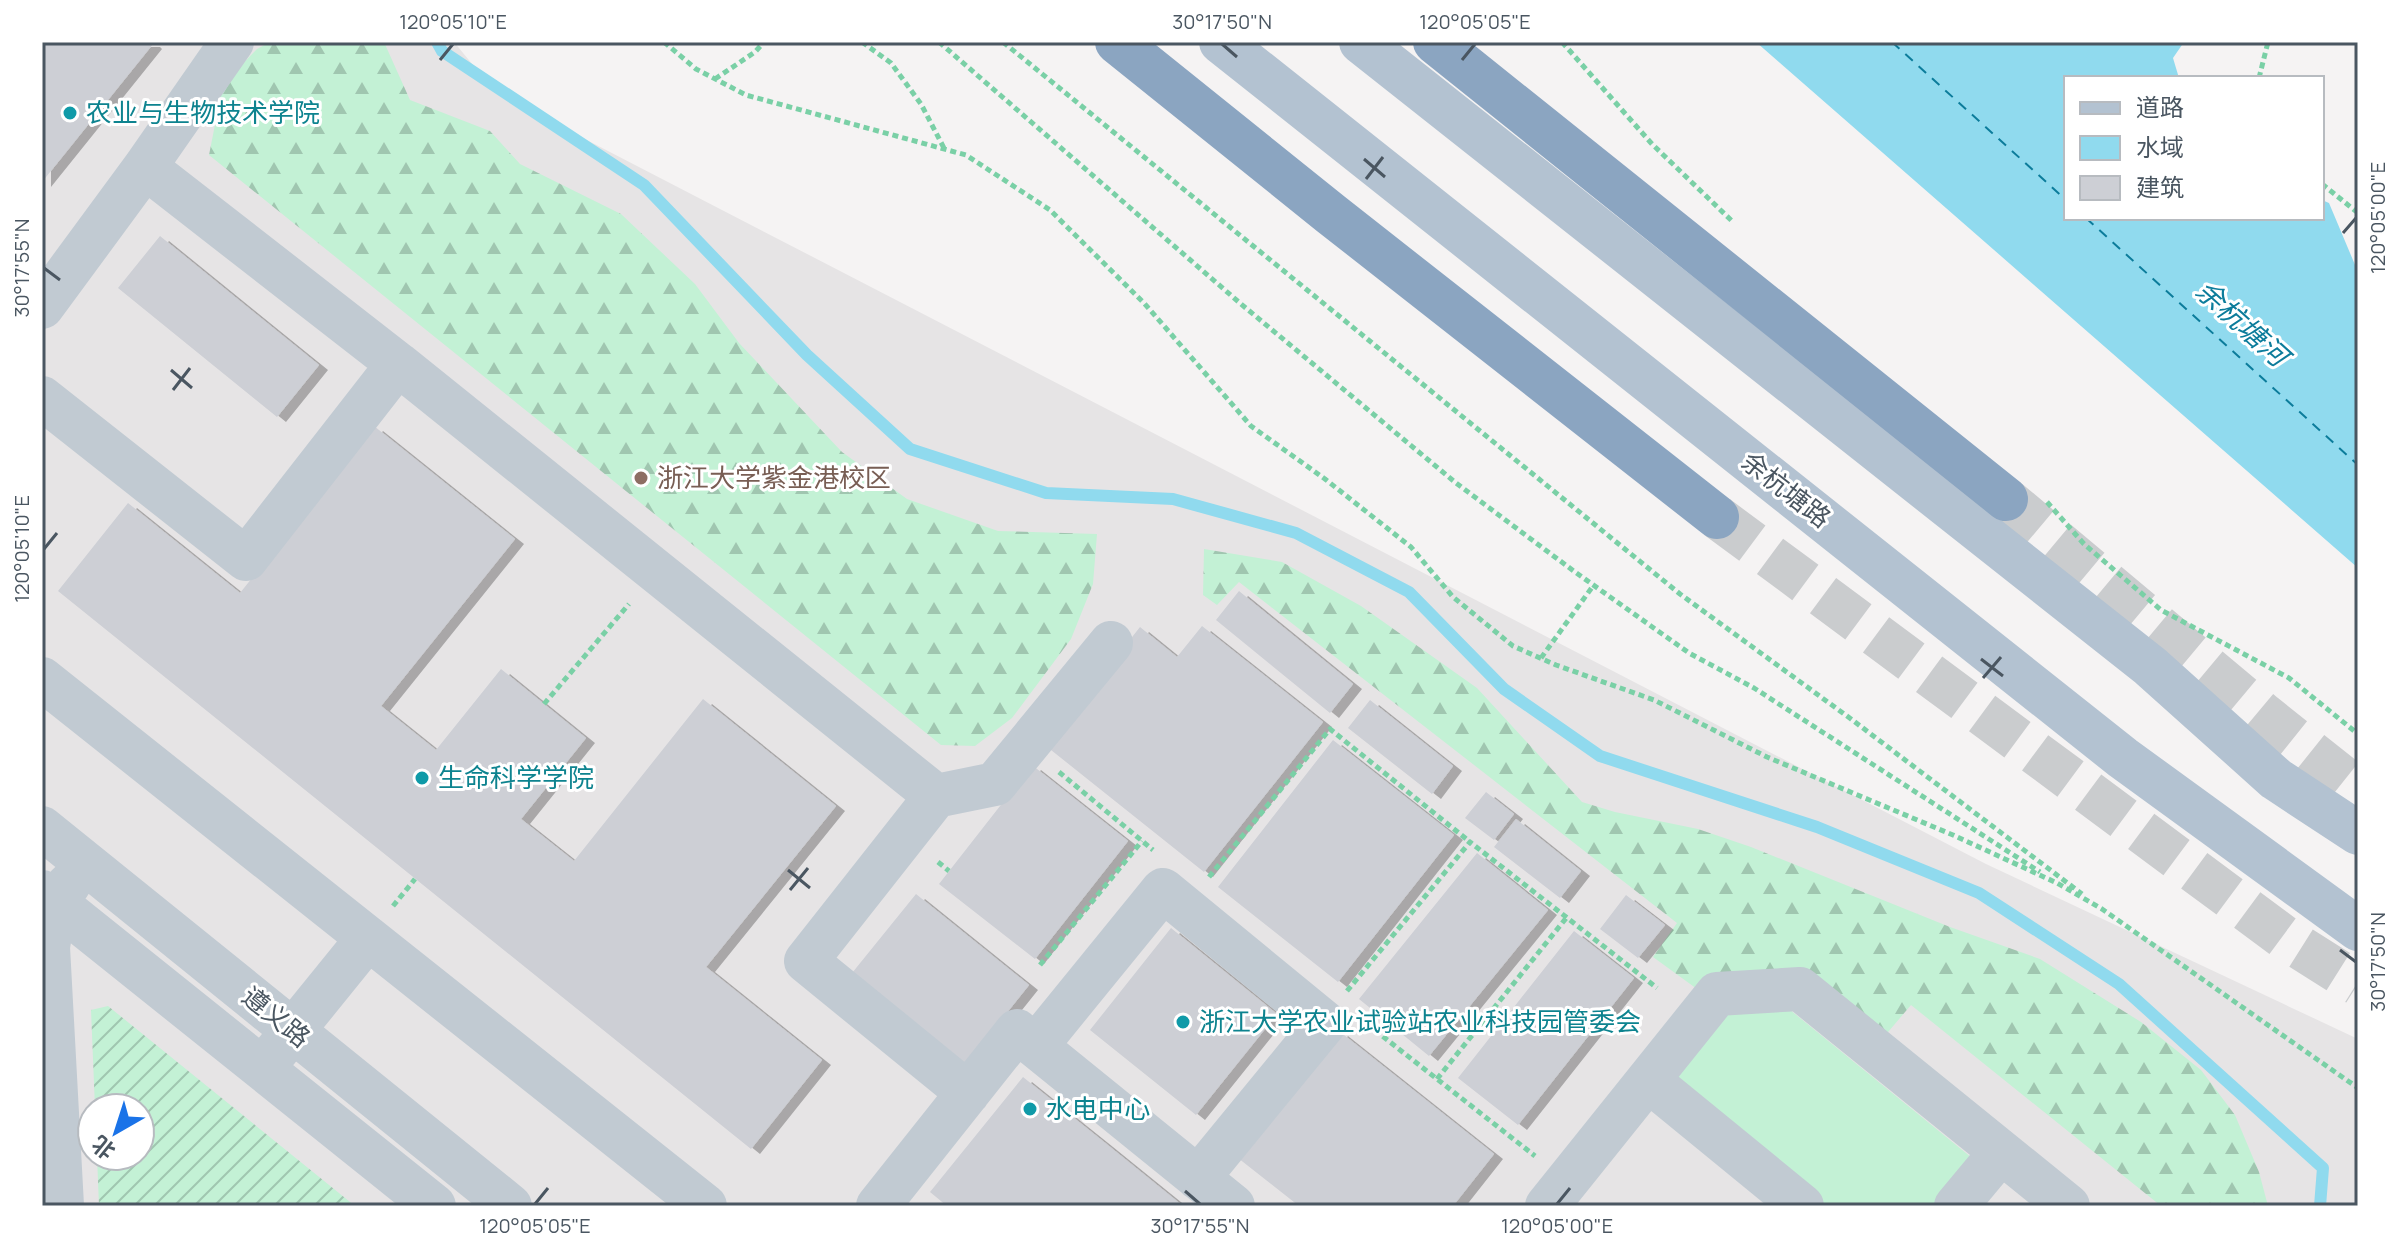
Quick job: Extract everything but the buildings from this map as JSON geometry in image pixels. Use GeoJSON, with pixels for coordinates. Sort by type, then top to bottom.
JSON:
{"type":"FeatureCollection","features":[{"type":"Feature","properties":{"kind":"highway"},"geometry":{"type":"LineString","coordinates":[[1117,42],[1717,517]]}},
{"type":"Feature","properties":{"kind":"highway"},"geometry":{"type":"LineString","coordinates":[[1435,42],[2006,499]]}},
{"type":"Feature","properties":{"kind":"main road","name":"余杭塘路"},"geometry":{"type":"LineString","coordinates":[[1221,42],[2123,758],[2358,929]]}},
{"type":"Feature","properties":{"kind":"main road"},"geometry":{"type":"LineString","coordinates":[[1361,42],[2150,666],[2276,779],[2358,833]]}},
{"type":"Feature","properties":{"kind":"street"},"geometry":{"type":"LineString","coordinates":[[42,307],[232,42]]}},
{"type":"Feature","properties":{"kind":"street"},"geometry":{"type":"LineString","coordinates":[[145,167],[398,364],[936,796]]}},
{"type":"Feature","properties":{"kind":"street"},"geometry":{"type":"LineString","coordinates":[[42,398],[246,559],[398,364]]}},
{"type":"Feature","properties":{"kind":"street"},"geometry":{"type":"LineString","coordinates":[[968,1093],[806,961],[936,796],[995,784],[1111,643]]}},
{"type":"Feature","properties":{"kind":"street"},"geometry":{"type":"LineString","coordinates":[[42,679],[705,1206]]}},
{"type":"Feature","properties":{"kind":"street","name":"遵义路"},"geometry":{"type":"LineString","coordinates":[[42,828],[501,1203]]}},
{"type":"Feature","properties":{"kind":"street"},"geometry":{"type":"LineString","coordinates":[[62,1206],[48,947],[49,897],[86,864]]}},
{"type":"Feature","properties":{"kind":"street"},"geometry":{"type":"LineString","coordinates":[[1036,1046],[1163,890],[1325,1023],[1198,1178]]}},
{"type":"Feature","properties":{"kind":"street","name":"遵义路"},"geometry":{"type":"LineString","coordinates":[[49,897],[434,1206]]}},
{"type":"Feature","properties":{"kind":"street"},"geometry":{"type":"LineString","coordinates":[[263,1069],[368,938]]}},
{"type":"Feature","properties":{"kind":"street"},"geometry":{"type":"LineString","coordinates":[[1557,1194],[1717,994],[1800,989],[2068,1206]]}},
{"type":"Feature","properties":{"kind":"street"},"geometry":{"type":"LineString","coordinates":[[878,1206],[1017,1031],[1233,1206]]}},
{"type":"Feature","properties":{"kind":"street"},"geometry":{"type":"LineString","coordinates":[[1648,1080],[1802,1206]]}},
{"type":"Feature","properties":{"kind":"street"},"geometry":{"type":"LineString","coordinates":[[1956,1206],[2001,1152]]}},
{"type":"Feature","properties":{"kind":"path"},"geometry":{"type":"LineString","coordinates":[[664,42],[696,69],[746,95],[966,155],[1050,210],[1144,303],[1251,426],[1411,547],[1453,597],[1513,646],[1654,700],[1767,757],[1953,835],[2057,883]]}},
{"type":"Feature","properties":{"kind":"path"},"geometry":{"type":"LineString","coordinates":[[715,79],[755,52],[764,42]]}},
{"type":"Feature","properties":{"kind":"path"},"geometry":{"type":"LineString","coordinates":[[862,42],[891,63],[921,104],[945,150]]}},
{"type":"Feature","properties":{"kind":"path"},"geometry":{"type":"LineString","coordinates":[[939,42],[1229,293],[1432,463],[1593,586],[1689,653],[1754,688],[2102,909]]}},
{"type":"Feature","properties":{"kind":"path"},"geometry":{"type":"LineString","coordinates":[[1003,42],[1680,594],[2102,909],[2358,1088]]}},
{"type":"Feature","properties":{"kind":"path"},"geometry":{"type":"LineString","coordinates":[[2260,76],[2268,42]]}},
{"type":"Feature","properties":{"kind":"path"},"geometry":{"type":"LineString","coordinates":[[2324,186],[2358,213]]}},
{"type":"Feature","properties":{"kind":"path"},"geometry":{"type":"LineString","coordinates":[[544,704],[656,571]]}},
{"type":"Feature","properties":{"kind":"path"},"geometry":{"type":"LineString","coordinates":[[1541,658],[1593,586]]}},
{"type":"Feature","properties":{"kind":"path"},"geometry":{"type":"LineString","coordinates":[[1184,908],[1330,729],[1657,988]]}},
{"type":"Feature","properties":{"kind":"path"},"geometry":{"type":"LineString","coordinates":[[1026,746],[1154,850]]}},
{"type":"Feature","properties":{"kind":"path"},"geometry":{"type":"LineString","coordinates":[[1040,965],[1142,841]]}},
{"type":"Feature","properties":{"kind":"path"},"geometry":{"type":"LineString","coordinates":[[1338,1001],[1470,842]]}},
{"type":"Feature","properties":{"kind":"path"},"geometry":{"type":"LineString","coordinates":[[1437,1079],[1567,917]]}},
{"type":"Feature","properties":{"kind":"path"},"geometry":{"type":"LineString","coordinates":[[1045,946],[1052,952]]}},
{"type":"Feature","properties":{"kind":"path"},"geometry":{"type":"LineString","coordinates":[[1363,1021],[1437,1079],[1557,1194]]}},
{"type":"Feature","properties":{"kind":"shaded area","name":"浙江大学紫金港校区"},"geometry":{"type":"Polygon","coordinates":[[[42,42],[454,42],[496,93],[1986,864],[2358,1039],[2358,1206],[42,1206],[42,42]]]}},
{"type":"Feature","properties":{"kind":"green space"},"geometry":{"type":"Polygon","coordinates":[[[270,42],[384,42],[410,100],[490,131],[520,164],[621,214],[695,284],[739,343],[842,452],[907,499],[998,531],[1097,534],[1093,584],[1071,639],[1012,718],[975,746],[941,745],[209,155],[223,84],[257,49],[270,42]]]}},
{"type":"Feature","properties":{"kind":"green space"},"geometry":{"type":"Polygon","coordinates":[[[1204,549],[1282,562],[1361,606],[1477,688],[1582,802],[1698,829],[1751,847],[1950,927],[2040,959],[2141,1022],[2201,1070],[2235,1115],[2259,1172],[2268,1206],[2161,1206],[1911,1005],[1883,1038],[1806,977],[1697,989],[1653,957],[1677,923],[1239,582],[1217,605],[1203,595],[1204,549]]]}},
{"type":"Feature","properties":{"kind":"green space"},"geometry":{"type":"Polygon","coordinates":[[[1784,1005],[1972,1158],[1933,1206],[1824,1206],[1668,1079],[1729,1009],[1784,1005]]]}},
{"type":"Feature","properties":{"kind":"green space"},"geometry":{"type":"Polygon","coordinates":[[[108,1006],[355,1206],[99,1206],[98,1172],[156,1172],[156,1092],[94,1092],[91,1010],[108,1006]]]}},
{"type":"Feature","properties":{"kind":"water","name":"余杭塘河"},"geometry":{"type":"Polygon","coordinates":[[[1756,42],[2184,42],[2173,58],[2178,76],[2064,76],[2064,220],[2324,220],[2324,201],[2329,203],[2358,272],[2358,568],[1756,42]]]}},
{"type":"Feature","properties":{"kind":"waterway"},"geometry":{"type":"LineString","coordinates":[[437,42],[442,51],[644,185],[807,355],[910,449],[1046,493],[1173,499],[1296,533],[1409,592],[1504,689],[1600,756],[1817,827],[1979,893],[2119,984],[2323,1168],[2320,1206]]}},
{"type":"Feature","properties":{"kind":"ferry route"},"geometry":{"type":"LineString","coordinates":[[1892,42],[2064,198]]}},
{"type":"Feature","properties":{"kind":"ferry route"},"geometry":{"type":"LineString","coordinates":[[2088,220],[2358,465]]}},
{"type":"Feature","properties":{"kind":"tunnel"},"geometry":{"type":"LineString","coordinates":[[2006,499],[2358,790]]}},
{"type":"Feature","properties":{"kind":"tunnel"},"geometry":{"type":"LineString","coordinates":[[1717,517],[2285,938],[2358,984]]}},
{"type":"Feature","properties":{"kind":"place","name":"农业与生物技术学院"},"geometry":{"type":"Point","coordinates":[70,113]}},
{"type":"Feature","properties":{"kind":"place","name":"浙江大学紫金港校区"},"geometry":{"type":"Point","coordinates":[641,478]}},
{"type":"Feature","properties":{"kind":"place","name":"生命科学学院"},"geometry":{"type":"Point","coordinates":[422,778]}},
{"type":"Feature","properties":{"kind":"place","name":"浙江大学农业试验站农业科技园管委会"},"geometry":{"type":"Point","coordinates":[1183,1022]}},
{"type":"Feature","properties":{"kind":"place","name":"水电中心"},"geometry":{"type":"Point","coordinates":[1030,1109]}}]}
